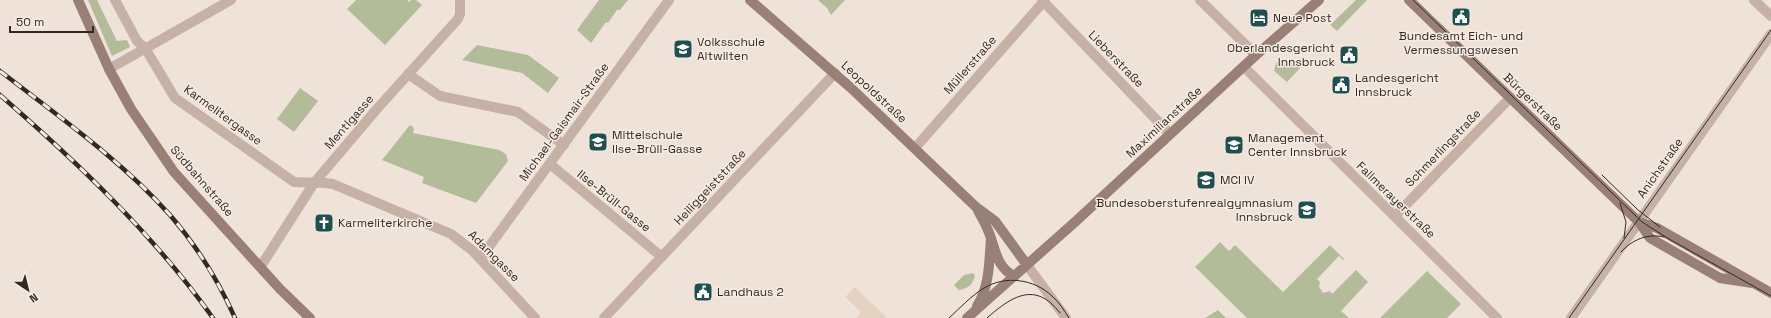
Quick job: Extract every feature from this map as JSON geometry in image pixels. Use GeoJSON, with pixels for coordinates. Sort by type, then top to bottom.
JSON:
{"type":"FeatureCollection","features":[{"type":"Feature","properties":{"kind":"street","name":"Südbahnstraße"},"geometry":{"type":"LineString","coordinates":[[78,0],[109,69],[130,109],[174,172],[261,266],[280,289],[310,318]]}},
{"type":"Feature","properties":{"kind":"street","name":"Karmelitergasse"},"geometry":{"type":"LineString","coordinates":[[115,0],[137,41],[145,48],[175,98],[294,182],[314,183]]}},
{"type":"Feature","properties":{"kind":"street"},"geometry":{"type":"LineString","coordinates":[[109,69],[231,0]]}},
{"type":"Feature","properties":{"kind":"street","name":"Mentlgasse"},"geometry":{"type":"LineString","coordinates":[[261,266],[314,183],[458,18],[460,14],[460,0]]}},
{"type":"Feature","properties":{"kind":"street","name":"Michael-Gaismair-Straße"},"geometry":{"type":"LineString","coordinates":[[480,259],[668,0]]}},
{"type":"Feature","properties":{"kind":"street","name":"Leopoldstraße"},"geometry":{"type":"LineString","coordinates":[[750,0],[835,73],[976,206],[995,221],[1027,264]]}},
{"type":"Feature","properties":{"kind":"street"},"geometry":{"type":"LineString","coordinates":[[1200,0],[1256,55]]}},
{"type":"Feature","properties":{"kind":"street","name":"Maximilianstraße"},"geometry":{"type":"LineString","coordinates":[[969,317],[1256,55],[1319,0]]}},
{"type":"Feature","properties":{"kind":"street","name":"Bürgerstraße"},"geometry":{"type":"LineString","coordinates":[[1409,0],[1638,222],[1657,228],[1771,293]]}},
{"type":"Feature","properties":{"kind":"street"},"geometry":{"type":"LineString","coordinates":[[1754,0],[1771,16]]}},
{"type":"Feature","properties":{"kind":"street","name":"Lieberstraße"},"geometry":{"type":"LineString","coordinates":[[1043,1],[1170,134]]}},
{"type":"Feature","properties":{"kind":"street","name":"Müllerstraße"},"geometry":{"type":"LineString","coordinates":[[915,148],[1043,1]]}},
{"type":"Feature","properties":{"kind":"street","name":"Anichstraße"},"geometry":{"type":"LineString","coordinates":[[1571,318],[1771,34]]}},
{"type":"Feature","properties":{"kind":"street","name":"Fallmerayerstraße"},"geometry":{"type":"LineString","coordinates":[[1244,67],[1497,318]]}},
{"type":"Feature","properties":{"kind":"street","name":"Heiliggeiststraße"},"geometry":{"type":"LineString","coordinates":[[604,318],[835,73]]}},
{"type":"Feature","properties":{"kind":"street"},"geometry":{"type":"LineString","coordinates":[[408,74],[440,96],[518,112],[564,145]]}},
{"type":"Feature","properties":{"kind":"street","name":"Schmerlingstraße"},"geometry":{"type":"LineString","coordinates":[[1395,216],[1510,98]]}},
{"type":"Feature","properties":{"kind":"street","name":"Ilse-Brüll-Gasse"},"geometry":{"type":"LineString","coordinates":[[550,164],[662,257]]}},
{"type":"Feature","properties":{"kind":"street","name":"Adamgasse"},"geometry":{"type":"LineString","coordinates":[[314,183],[333,184],[444,230],[460,239],[535,318]]}},
{"type":"Feature","properties":{"kind":"street","name":"Leopoldstraße"},"geometry":{"type":"LineString","coordinates":[[976,206],[991,238],[998,260],[1010,274],[1015,276]]}},
{"type":"Feature","properties":{"kind":"street","name":"Leopoldstraße"},"geometry":{"type":"LineString","coordinates":[[969,317],[982,298],[985,289],[988,274],[991,238]]}},
{"type":"Feature","properties":{"kind":"street"},"geometry":{"type":"LineString","coordinates":[[1027,264],[1066,318]]}},
{"type":"Feature","properties":{"kind":"green space"},"geometry":{"type":"Polygon","coordinates":[[[88,0],[97,0],[117,41],[127,40],[130,47],[112,56],[88,0]]]}},
{"type":"Feature","properties":{"kind":"green space"},"geometry":{"type":"Polygon","coordinates":[[[356,0],[407,0],[409,2],[411,0],[416,0],[422,5],[385,45],[347,9],[356,0]]]}},
{"type":"Feature","properties":{"kind":"green space"},"geometry":{"type":"Polygon","coordinates":[[[599,0],[628,0],[620,10],[617,10],[608,23],[606,22],[591,43],[577,30],[599,0]]]}},
{"type":"Feature","properties":{"kind":"green space"},"geometry":{"type":"Polygon","coordinates":[[[818,0],[845,0],[831,15],[827,8],[818,0]]]}},
{"type":"Feature","properties":{"kind":"green space"},"geometry":{"type":"Polygon","coordinates":[[[1356,0],[1367,0],[1337,31],[1330,25],[1356,0]]]}},
{"type":"Feature","properties":{"kind":"green space"},"geometry":{"type":"Polygon","coordinates":[[[477,45],[528,55],[559,78],[548,93],[522,73],[462,60],[477,45]]]}},
{"type":"Feature","properties":{"kind":"green space"},"geometry":{"type":"Polygon","coordinates":[[[1296,60],[1302,66],[1287,82],[1274,71],[1276,63],[1296,60]]]}},
{"type":"Feature","properties":{"kind":"green space"},"geometry":{"type":"Polygon","coordinates":[[[300,88],[318,101],[294,132],[277,119],[300,88]]]}},
{"type":"Feature","properties":{"kind":"green space"},"geometry":{"type":"Polygon","coordinates":[[[410,125],[414,128],[413,133],[499,150],[506,154],[508,161],[476,203],[422,183],[424,177],[382,160],[410,125]]]}},
{"type":"Feature","properties":{"kind":"green space"},"geometry":{"type":"Polygon","coordinates":[[[1220,242],[1229,251],[1235,245],[1283,292],[1330,245],[1344,259],[1343,260],[1339,256],[1317,279],[1320,282],[1319,287],[1323,293],[1330,291],[1332,294],[1356,270],[1368,282],[1341,311],[1349,318],[1247,318],[1195,267],[1220,242]]]}},
{"type":"Feature","properties":{"kind":"green space"},"geometry":{"type":"Polygon","coordinates":[[[1427,271],[1461,304],[1447,318],[1380,318],[1427,271]]]}},
{"type":"Feature","properties":{"kind":"green space"},"geometry":{"type":"Polygon","coordinates":[[[973,273],[975,276],[974,279],[968,287],[959,290],[954,285],[964,275],[973,273]]]}},
{"type":"Feature","properties":{"kind":"green space"},"geometry":{"type":"Polygon","coordinates":[[[1218,310],[1226,318],[1205,318],[1218,310]]]}},
{"type":"Feature","properties":{"kind":"shaded area"},"geometry":{"type":"Polygon","coordinates":[[[855,287],[887,318],[856,318],[861,312],[845,297],[855,287]]]}},
{"type":"Feature","properties":{"kind":"tram line"},"geometry":{"type":"LineString","coordinates":[[1413,0],[1642,222],[1669,239],[1771,296]]}},
{"type":"Feature","properties":{"kind":"tram line"},"geometry":{"type":"LineString","coordinates":[[1569,318],[1771,30]]}},
{"type":"Feature","properties":{"kind":"tram line"},"geometry":{"type":"LineString","coordinates":[[1602,175],[1638,210],[1660,227]]}},
{"type":"Feature","properties":{"kind":"tram line"},"geometry":{"type":"LineString","coordinates":[[1620,203],[1626,222],[1624,238]]}},
{"type":"Feature","properties":{"kind":"tram line"},"geometry":{"type":"LineString","coordinates":[[1621,252],[1640,238],[1652,236],[1664,237]]}},
{"type":"Feature","properties":{"kind":"tram line"},"geometry":{"type":"LineString","coordinates":[[949,318],[979,291],[992,284],[1010,280],[1028,283],[1045,290],[1057,301],[1069,318]]}},
{"type":"Feature","properties":{"kind":"tram line"},"geometry":{"type":"LineString","coordinates":[[987,318],[1014,298],[1023,295],[1041,297],[1051,303],[1060,313]]}},
{"type":"Feature","properties":{"kind":"railway"},"geometry":{"type":"LineString","coordinates":[[0,71],[110,157],[151,195],[170,215],[198,251],[222,291],[235,318]]}},
{"type":"Feature","properties":{"kind":"railway"},"geometry":{"type":"LineString","coordinates":[[0,95],[86,173],[140,228],[190,287],[213,318]]}},
{"type":"Feature","properties":{"kind":"place","name":"Bundesamt Eich- und Vermessungswesen"},"geometry":{"type":"Point","coordinates":[1461,17]}},
{"type":"Feature","properties":{"kind":"place","name":"Neue Post"},"geometry":{"type":"Point","coordinates":[1259,18]}},
{"type":"Feature","properties":{"kind":"place","name":"Volksschule Altwilten"},"geometry":{"type":"Point","coordinates":[683,49]}},
{"type":"Feature","properties":{"kind":"place","name":"Oberlandesgericht Innsbruck"},"geometry":{"type":"Point","coordinates":[1349,55]}},
{"type":"Feature","properties":{"kind":"place","name":"Landesgericht Innsbruck"},"geometry":{"type":"Point","coordinates":[1341,85]}},
{"type":"Feature","properties":{"kind":"place","name":"Mittelschule Ilse-Brüll-Gasse"},"geometry":{"type":"Point","coordinates":[598,142]}},
{"type":"Feature","properties":{"kind":"place","name":"Management Center Innsbruck"},"geometry":{"type":"Point","coordinates":[1234,145]}},
{"type":"Feature","properties":{"kind":"place","name":"MCI IV"},"geometry":{"type":"Point","coordinates":[1206,180]}},
{"type":"Feature","properties":{"kind":"place","name":"Bundesoberstufenrealgymnasium Innsbruck"},"geometry":{"type":"Point","coordinates":[1307,210]}},
{"type":"Feature","properties":{"kind":"place","name":"Karmeliterkirche"},"geometry":{"type":"Point","coordinates":[324,223]}},
{"type":"Feature","properties":{"kind":"place","name":"Landhaus 2"},"geometry":{"type":"Point","coordinates":[703,292]}}]}
